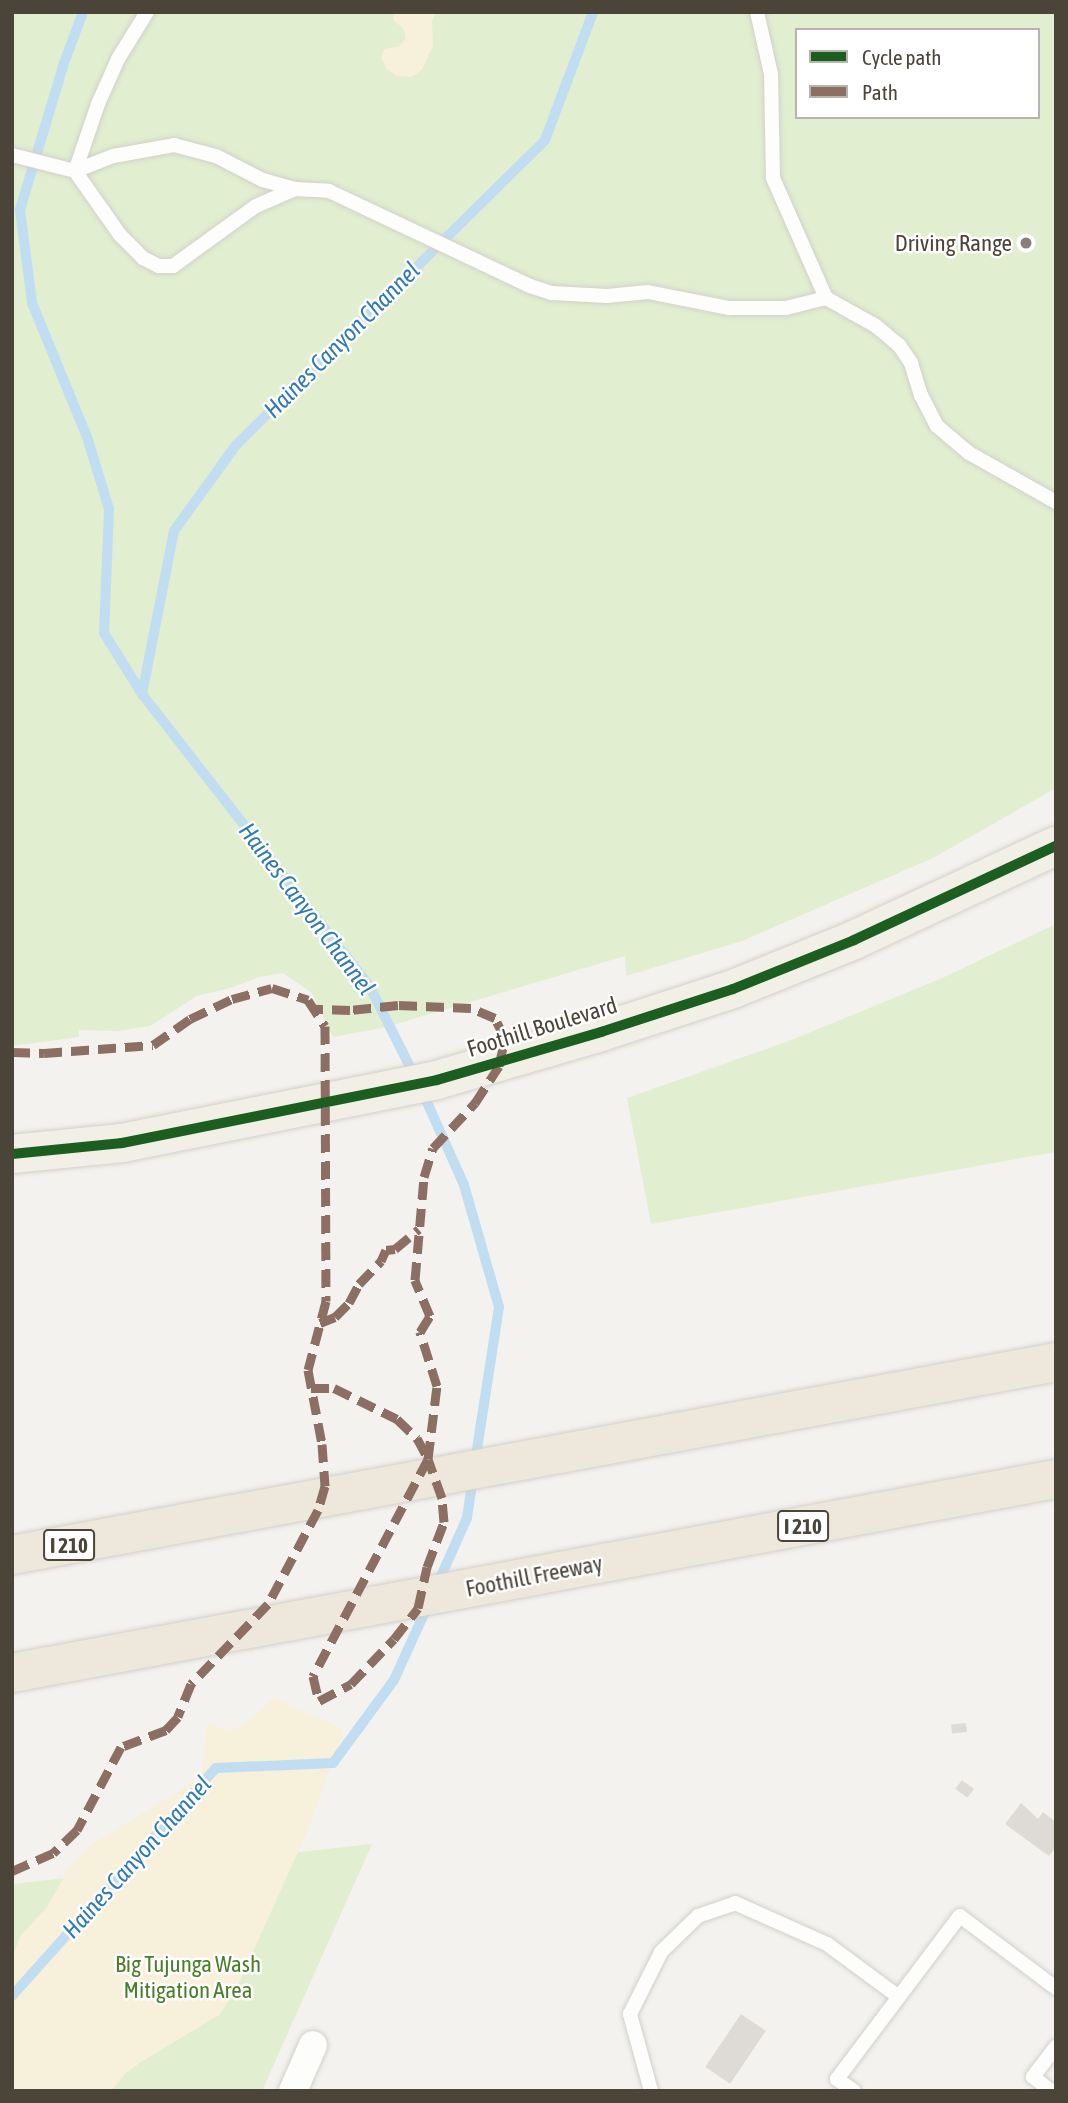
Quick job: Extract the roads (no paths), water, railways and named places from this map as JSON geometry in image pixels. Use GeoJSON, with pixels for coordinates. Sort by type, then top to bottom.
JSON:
{"type":"FeatureCollection","features":[{"type":"Feature","properties":{"kind":"highway","name":"I 210"},"geometry":{"type":"LineString","coordinates":[[12,1555],[1056,1362]]}},
{"type":"Feature","properties":{"kind":"highway","name":"Foothill Freeway"},"geometry":{"type":"LineString","coordinates":[[12,1673],[1056,1479]]}},
{"type":"Feature","properties":{"kind":"main road","name":"Foothill Boulevard"},"geometry":{"type":"LineString","coordinates":[[12,1154],[121,1143],[437,1080],[601,1032],[733,989],[854,940],[1056,846]]}},
{"type":"Feature","properties":{"kind":"street"},"geometry":{"type":"LineString","coordinates":[[293,2091],[313,2045]]}},
{"type":"Feature","properties":{"kind":"lane"},"geometry":{"type":"LineString","coordinates":[[75,171],[118,59],[147,12]]}},
{"type":"Feature","properties":{"kind":"lane"},"geometry":{"type":"LineString","coordinates":[[757,12],[771,74],[774,178],[826,298],[876,326],[899,345],[911,363],[921,395],[937,426],[970,453],[1056,502]]}},
{"type":"Feature","properties":{"kind":"lane"},"geometry":{"type":"LineString","coordinates":[[75,171],[113,156],[174,145],[216,156],[263,180],[295,189],[329,191],[530,286],[552,293],[581,295],[648,292],[729,308],[786,308],[826,298]]}},
{"type":"Feature","properties":{"kind":"lane"},"geometry":{"type":"LineString","coordinates":[[15,156],[38,159],[75,171],[120,236],[144,258],[159,265],[173,267],[256,206],[295,189]]}},
{"type":"Feature","properties":{"kind":"lane"},"geometry":{"type":"LineString","coordinates":[[650,2091],[630,2014],[661,1952],[698,1916],[735,1903],[827,1944],[899,1997]]}},
{"type":"Feature","properties":{"kind":"lane"},"geometry":{"type":"LineString","coordinates":[[854,2091],[837,2079],[960,1916],[1056,1988]]}},
{"type":"Feature","properties":{"kind":"lane"},"geometry":{"type":"LineString","coordinates":[[1051,2091],[1033,2077],[1056,2047]]}},
{"type":"Feature","properties":{"kind":"waterway","name":"Haines Canyon Channel"},"geometry":{"type":"LineString","coordinates":[[83,12],[64,63],[20,210],[32,303],[87,437],[109,509],[104,633],[142,694],[370,987],[415,1077]]}},
{"type":"Feature","properties":{"kind":"waterway","name":"Haines Canyon Channel"},"geometry":{"type":"LineString","coordinates":[[142,694],[174,531],[236,445],[545,140],[593,12]]}},
{"type":"Feature","properties":{"kind":"waterway","name":"Haines Canyon Channel"},"geometry":{"type":"LineString","coordinates":[[422,1091],[464,1185],[499,1307],[475,1462]]}},
{"type":"Feature","properties":{"kind":"waterway","name":"Haines Canyon Channel"},"geometry":{"type":"LineString","coordinates":[[437,1585],[467,1518],[473,1477]]}},
{"type":"Feature","properties":{"kind":"waterway","name":"Haines Canyon Channel"},"geometry":{"type":"LineString","coordinates":[[12,1996],[216,1768],[333,1763],[394,1680],[428,1605]]}},
{"type":"Feature","properties":{"kind":"place","name":"Driving Range"},"geometry":{"type":"Point","coordinates":[1026,243]}},
{"type":"Feature","properties":{"kind":"park label","name":"Big Tujunga Wash Mitigation Area"},"geometry":{"type":"Point","coordinates":[188,1977]}}]}
